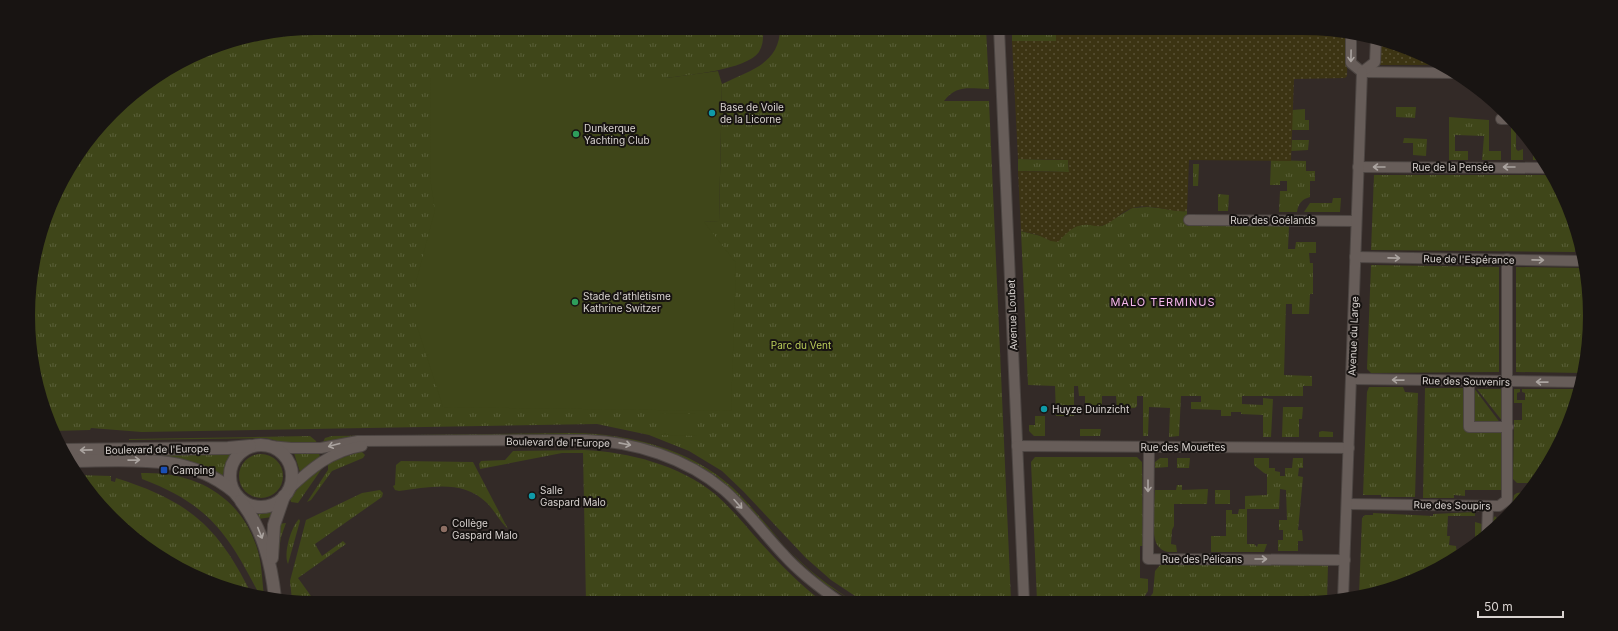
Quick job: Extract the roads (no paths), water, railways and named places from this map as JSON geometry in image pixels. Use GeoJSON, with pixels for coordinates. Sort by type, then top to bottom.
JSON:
{"type":"FeatureCollection","features":[{"type":"Feature","properties":{"kind":"street","name":"Avenue Loubet"},"geometry":{"type":"LineString","coordinates":[[999,35],[1024,596]]}},
{"type":"Feature","properties":{"kind":"street"},"geometry":{"type":"LineString","coordinates":[[1351,39],[1350,63],[1362,72],[1443,73]]}},
{"type":"Feature","properties":{"kind":"street"},"geometry":{"type":"LineString","coordinates":[[1362,72],[1375,62],[1376,45]]}},
{"type":"Feature","properties":{"kind":"street","name":"Avenue du Large"},"geometry":{"type":"LineString","coordinates":[[1343,593],[1362,72]]}},
{"type":"Feature","properties":{"kind":"street","name":"Rue de la Pensée"},"geometry":{"type":"LineString","coordinates":[[1358,167],[1541,168]]}},
{"type":"Feature","properties":{"kind":"street","name":"Rue des Goélands"},"geometry":{"type":"LineString","coordinates":[[1189,220],[1356,221]]}},
{"type":"Feature","properties":{"kind":"street","name":"Rue de l'Espérance"},"geometry":{"type":"LineString","coordinates":[[1355,257],[1507,260],[1577,259]]}},
{"type":"Feature","properties":{"kind":"street","name":"Rue des Soupirs"},"geometry":{"type":"LineString","coordinates":[[1347,504],[1488,506],[1502,505],[1508,497],[1507,260]]}},
{"type":"Feature","properties":{"kind":"street","name":"Rue des Souvenirs"},"geometry":{"type":"LineString","coordinates":[[1351,379],[1575,382]]}},
{"type":"Feature","properties":{"kind":"street"},"geometry":{"type":"LineString","coordinates":[[1470,381],[1469,427],[1508,427]]}},
{"type":"Feature","properties":{"kind":"street","name":"Boulevard de l'Europe"},"geometry":{"type":"LineString","coordinates":[[270,446],[321,448],[350,442],[586,440],[640,448],[672,459],[705,476],[731,496],[791,563],[810,580],[832,596]]}},
{"type":"Feature","properties":{"kind":"street","name":"Boulevard de l'Europe"},"geometry":{"type":"LineString","coordinates":[[286,493],[314,466],[330,457],[352,448],[387,442]]}},
{"type":"Feature","properties":{"kind":"street"},"geometry":{"type":"LineString","coordinates":[[272,571],[260,532],[250,512],[237,495],[230,479],[231,466],[240,453],[251,446],[270,446],[281,452],[289,462],[292,478],[273,531],[272,571],[274,593]]}},
{"type":"Feature","properties":{"kind":"street","name":"Boulevard de l'Europe"},"geometry":{"type":"LineString","coordinates":[[70,450],[228,448],[251,446]]}},
{"type":"Feature","properties":{"kind":"street","name":"Rue des Mouettes"},"geometry":{"type":"LineString","coordinates":[[1017,446],[1349,448]]}},
{"type":"Feature","properties":{"kind":"street","name":"Rue des Pélicans"},"geometry":{"type":"LineString","coordinates":[[1149,446],[1148,559],[1345,560]]}},
{"type":"Feature","properties":{"kind":"street","name":"Boulevard de l'Europe"},"geometry":{"type":"LineString","coordinates":[[76,461],[143,460],[172,462],[204,473],[222,482],[237,495]]}},
{"type":"Feature","properties":{"kind":"street"},"geometry":{"type":"LineString","coordinates":[[237,495],[252,506],[262,507],[274,504],[286,493]]}},
{"type":"Feature","properties":{"kind":"street"},"geometry":{"type":"LineString","coordinates":[[1488,506],[1488,525]]}},
{"type":"Feature","properties":{"kind":"place","name":"Base de Voile de la Licorne"},"geometry":{"type":"Point","coordinates":[712,113]}},
{"type":"Feature","properties":{"kind":"place","name":"Dunkerque Yachting Club"},"geometry":{"type":"Point","coordinates":[576,134]}},
{"type":"Feature","properties":{"kind":"place","name":"Stade d'athlétisme Kathrine Switzer"},"geometry":{"type":"Point","coordinates":[575,302]}},
{"type":"Feature","properties":{"kind":"place","name":"Huyze Duinzicht"},"geometry":{"type":"Point","coordinates":[1044,409]}},
{"type":"Feature","properties":{"kind":"place","name":"Camping"},"geometry":{"type":"Point","coordinates":[164,470]}},
{"type":"Feature","properties":{"kind":"place","name":"Salle Gaspard Malo"},"geometry":{"type":"Point","coordinates":[532,496]}},
{"type":"Feature","properties":{"kind":"place","name":"Collège Gaspard Malo"},"geometry":{"type":"Point","coordinates":[444,529]}},
{"type":"Feature","properties":{"kind":"district","name":"MALO TERMINUS"},"geometry":{"type":"Point","coordinates":[1163,302]}},
{"type":"Feature","properties":{"kind":"park label","name":"Parc du Vent"},"geometry":{"type":"Point","coordinates":[801,345]}}]}
